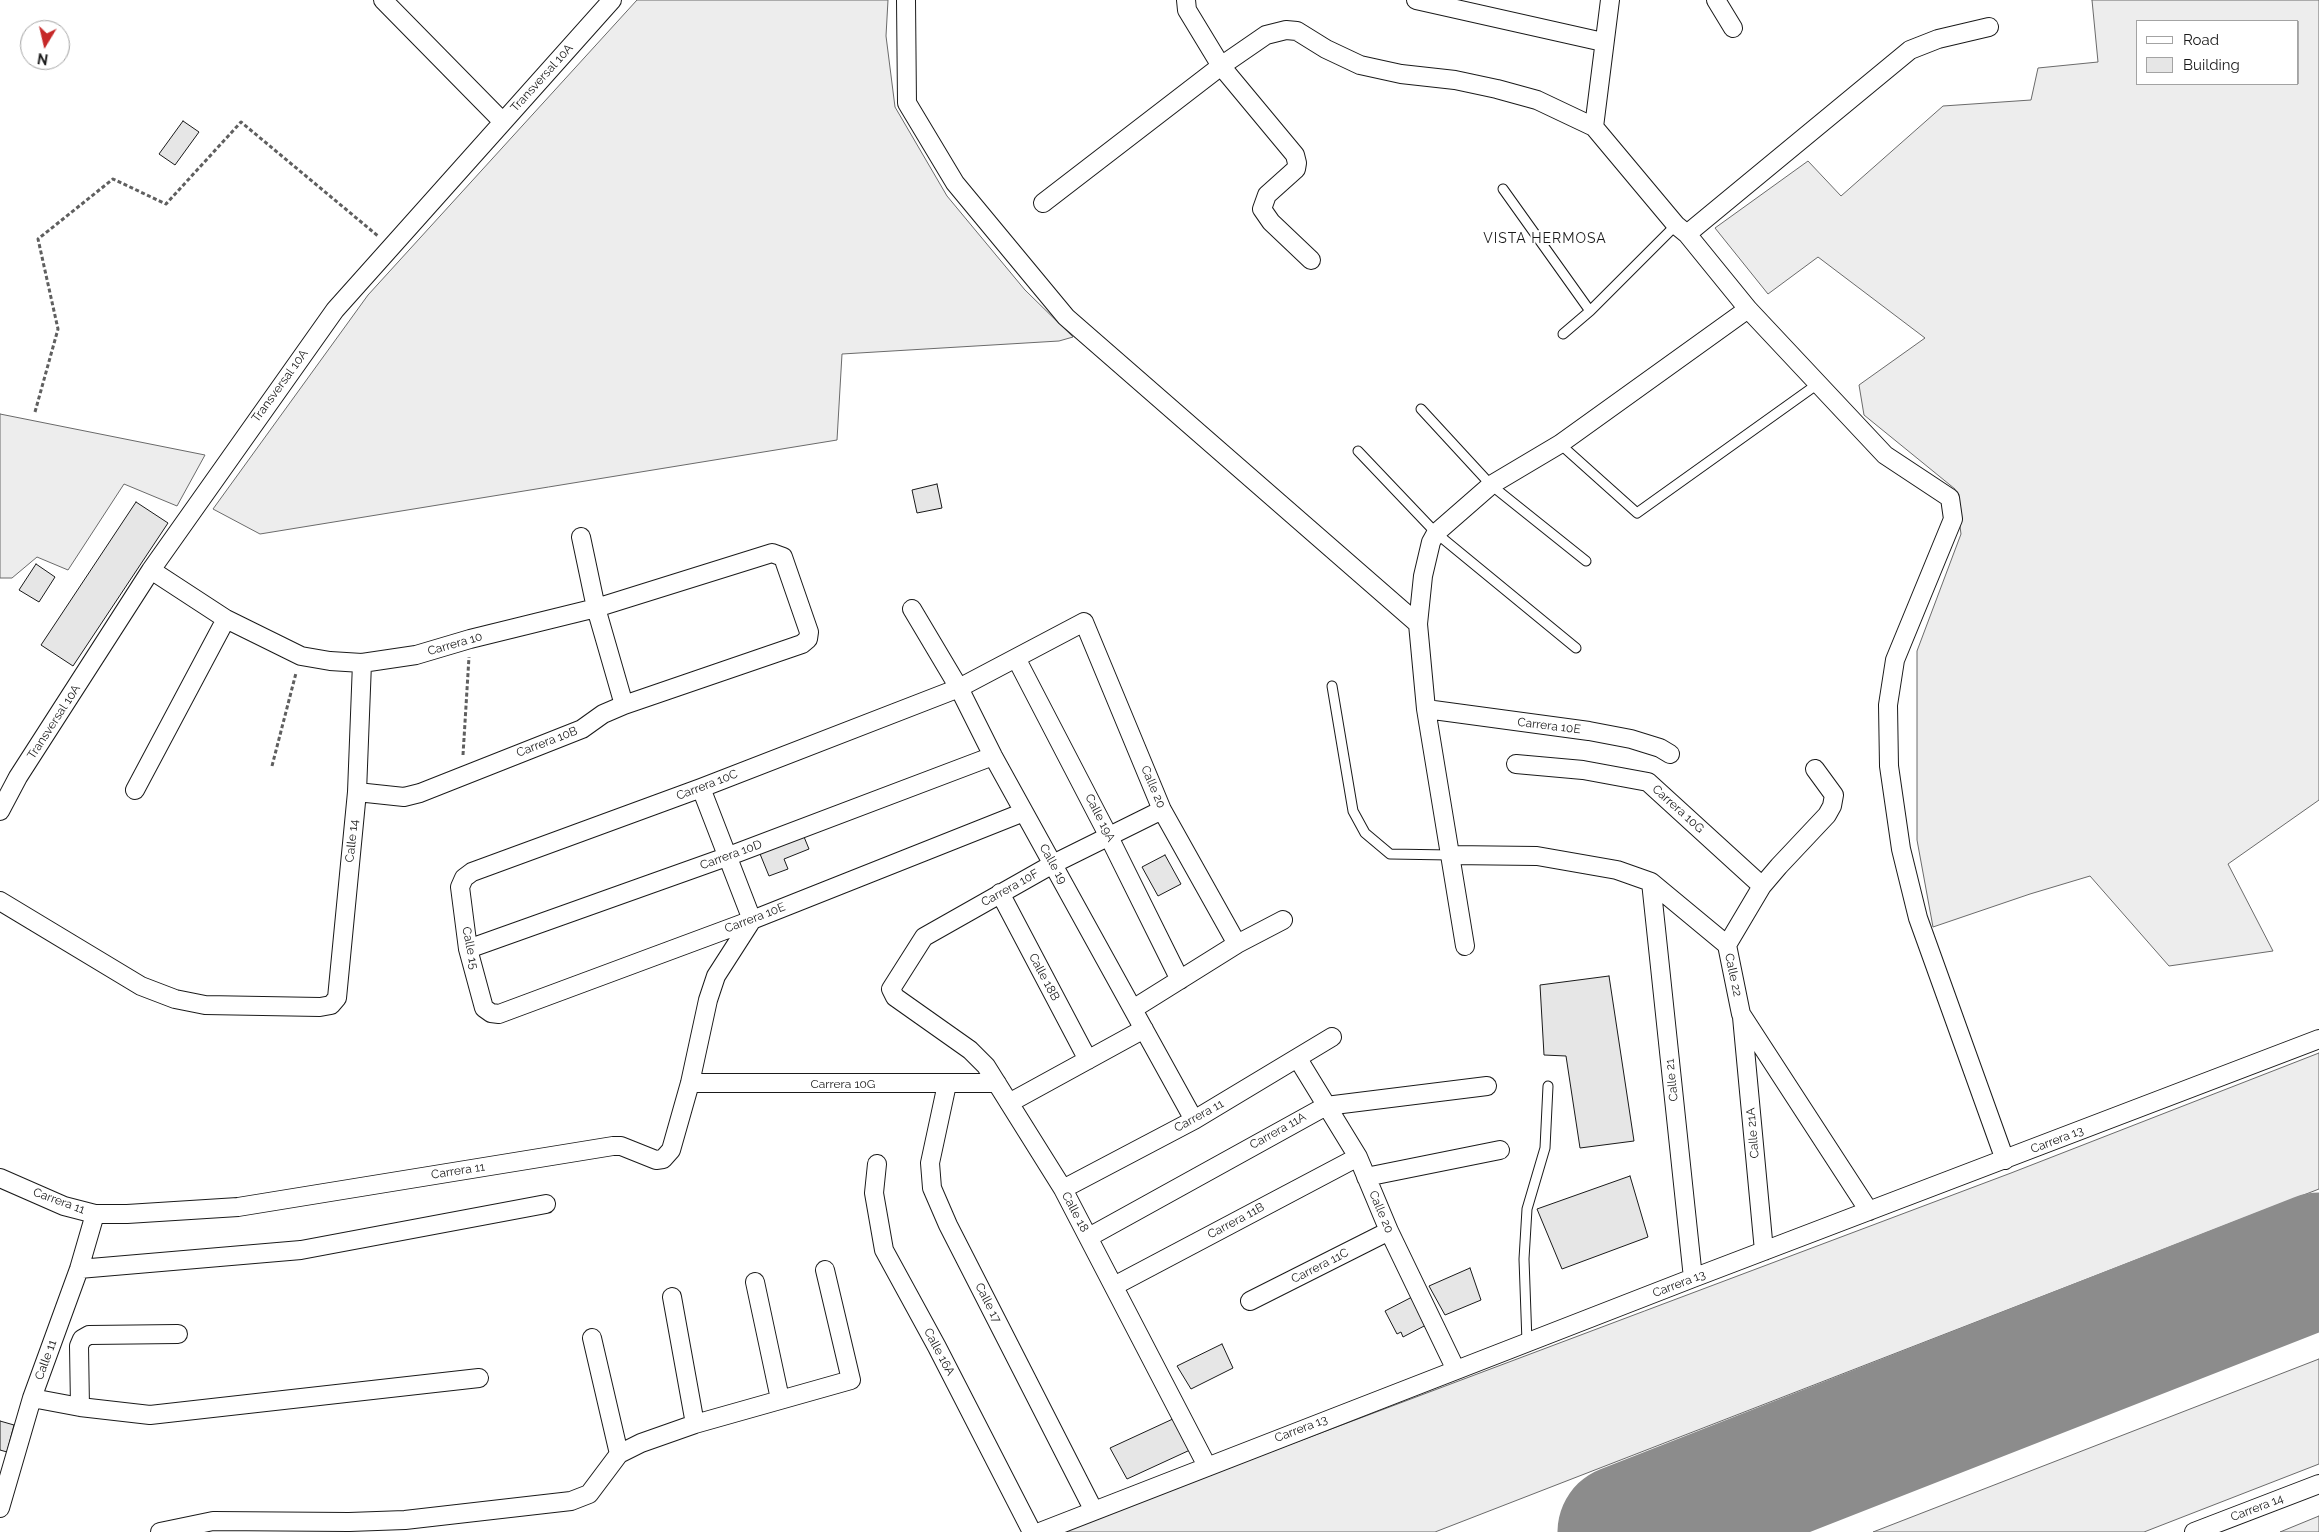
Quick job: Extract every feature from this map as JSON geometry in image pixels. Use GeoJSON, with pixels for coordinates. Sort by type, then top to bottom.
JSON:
{"type":"FeatureCollection","features":[{"type":"Feature","properties":{"kind":"street"},"geometry":{"type":"LineString","coordinates":[[383,0],[503,122]]}},
{"type":"Feature","properties":{"kind":"street","name":"Transversal 10A"},"geometry":{"type":"LineString","coordinates":[[0,811],[18,778],[151,570],[335,310],[390,246],[612,0]]}},
{"type":"Feature","properties":{"kind":"street"},"geometry":{"type":"LineString","coordinates":[[1186,0],[1187,10],[1221,66],[1295,155],[1296,169],[1267,196],[1262,208],[1271,222],[1311,260]]}},
{"type":"Feature","properties":{"kind":"street"},"geometry":{"type":"LineString","coordinates":[[1416,0],[1603,42]]}},
{"type":"Feature","properties":{"kind":"street"},"geometry":{"type":"LineString","coordinates":[[1594,127],[1603,42],[1610,0]]}},
{"type":"Feature","properties":{"kind":"street"},"geometry":{"type":"LineString","coordinates":[[1716,0],[1733,28]]}},
{"type":"Feature","properties":{"kind":"street"},"geometry":{"type":"LineString","coordinates":[[908,2],[907,103],[954,183],[1066,317],[1418,624]]}},
{"type":"Feature","properties":{"kind":"street"},"geometry":{"type":"LineString","coordinates":[[1681,229],[1910,50],[1938,38],[1989,27]]}},
{"type":"Feature","properties":{"kind":"street"},"geometry":{"type":"LineString","coordinates":[[1044,204],[1221,66],[1266,35],[1286,30],[1297,31],[1326,49],[1360,65],[1402,74],[1455,80],[1497,89],[1537,100],[1594,127],[1748,309],[1885,455],[1950,498],[1953,520],[1895,660],[1888,705],[1889,766],[1901,850],[1918,918],[2005,1160]]}},
{"type":"Feature","properties":{"kind":"street"},"geometry":{"type":"LineString","coordinates":[[1465,946],[1426,709],[1418,624],[1424,576],[1431,542],[1436,533],[1491,485],[1560,444],[1748,309]]}},
{"type":"Feature","properties":{"kind":"street"},"geometry":{"type":"LineString","coordinates":[[581,537],[596,608],[624,704]]}},
{"type":"Feature","properties":{"kind":"street","name":"Carrera 10"},"geometry":{"type":"LineString","coordinates":[[151,570],[226,619],[301,656],[330,661],[362,663],[416,655],[470,639],[596,608],[772,553]]}},
{"type":"Feature","properties":{"kind":"street","name":"Carrera 10B"},"geometry":{"type":"LineString","coordinates":[[357,792],[404,797],[420,793],[582,729],[603,714],[624,704],[802,644],[808,639],[809,632],[783,557],[772,553]]}},
{"type":"Feature","properties":{"kind":"street","name":"Calle 19"},"geometry":{"type":"LineString","coordinates":[[912,609],[959,688],[993,756],[1194,1120]]}},
{"type":"Feature","properties":{"kind":"street"},"geometry":{"type":"LineString","coordinates":[[135,790],[226,619]]}},
{"type":"Feature","properties":{"kind":"street","name":"Carrera 10C"},"geometry":{"type":"LineString","coordinates":[[460,887],[464,878],[472,872],[701,788],[959,688],[1084,622]]}},
{"type":"Feature","properties":{"kind":"street","name":"Calle 20"},"geometry":{"type":"LineString","coordinates":[[1084,622],[1162,810],[1237,944]]}},
{"type":"Feature","properties":{"kind":"street","name":"Calle 19A"},"geometry":{"type":"LineString","coordinates":[[1016,658],[1110,837],[1180,980]]}},
{"type":"Feature","properties":{"kind":"street","name":"Calle 14"},"geometry":{"type":"LineString","coordinates":[[0,901],[141,986],[175,999],[205,1005],[320,1007],[331,1005],[337,998],[357,792],[362,663]]}},
{"type":"Feature","properties":{"kind":"street","name":"Carrera 10E"},"geometry":{"type":"LineString","coordinates":[[1426,709],[1589,731],[1631,739],[1660,748],[1670,754]]}},
{"type":"Feature","properties":{"kind":"street","name":"Carrera 10D"},"geometry":{"type":"LineString","coordinates":[[468,949],[729,856],[993,756]]}},
{"type":"Feature","properties":{"kind":"street","name":"Carrera 10G"},"geometry":{"type":"LineString","coordinates":[[1516,764],[1582,770],[1648,782],[1762,886]]}},
{"type":"Feature","properties":{"kind":"street"},"geometry":{"type":"LineString","coordinates":[[1727,945],[1762,886],[1827,815],[1832,806],[1834,795],[1815,769]]}},
{"type":"Feature","properties":{"kind":"street"},"geometry":{"type":"LineString","coordinates":[[701,788],[729,856],[752,920]]}},
{"type":"Feature","properties":{"kind":"street","name":"Carrera 10F"},"geometry":{"type":"LineString","coordinates":[[895,997],[891,987],[924,937],[1053,864],[1162,810]]}},
{"type":"Feature","properties":{"kind":"street","name":"Carrera 10E"},"geometry":{"type":"LineString","coordinates":[[484,1008],[491,1013],[499,1014],[752,920],[1024,812]]}},
{"type":"Feature","properties":{"kind":"street","name":"Calle 22"},"geometry":{"type":"LineString","coordinates":[[1450,855],[1537,856],[1617,870],[1651,882],[1727,945],[1742,1014],[1869,1211]]}},
{"type":"Feature","properties":{"kind":"street","name":"Calle 21"},"geometry":{"type":"LineString","coordinates":[[1651,882],[1693,1278]]}},
{"type":"Feature","properties":{"kind":"street","name":"Calle 15"},"geometry":{"type":"LineString","coordinates":[[460,887],[468,949],[484,1008]]}},
{"type":"Feature","properties":{"kind":"street","name":"Calle 18B"},"geometry":{"type":"LineString","coordinates":[[1000,893],[1088,1060]]}},
{"type":"Feature","properties":{"kind":"street","name":"Carrera 11"},"geometry":{"type":"LineString","coordinates":[[0,1178],[64,1206],[95,1214],[128,1214],[238,1207],[613,1146],[621,1146],[656,1160],[663,1159],[672,1150],[690,1083],[708,1000],[716,976],[752,920]]}},
{"type":"Feature","properties":{"kind":"street"},"geometry":{"type":"LineString","coordinates":[[1133,1009],[1237,944],[1283,920]]}},
{"type":"Feature","properties":{"kind":"street","name":"Calle 18"},"geometry":{"type":"LineString","coordinates":[[895,997],[978,1056],[997,1083],[1063,1189],[1207,1466]]}},
{"type":"Feature","properties":{"kind":"street","name":"Calle 21A"},"geometry":{"type":"LineString","coordinates":[[1742,1014],[1764,1251]]}},
{"type":"Feature","properties":{"kind":"street"},"geometry":{"type":"LineString","coordinates":[[1009,1103],[1144,1030]]}},
{"type":"Feature","properties":{"kind":"street","name":"Carrera 11"},"geometry":{"type":"LineString","coordinates":[[1063,1189],[1194,1120],[1332,1037]]}},
{"type":"Feature","properties":{"kind":"street","name":"Carrera 13"},"geometry":{"type":"LineString","coordinates":[[1040,1532],[1526,1342],[2319,1039]]}},
{"type":"Feature","properties":{"kind":"street","name":"Calle 20"},"geometry":{"type":"LineString","coordinates":[[1298,1059],[1358,1157],[1389,1231],[1456,1370]]}},
{"type":"Feature","properties":{"kind":"street","name":"Carrera 10G"},"geometry":{"type":"LineString","coordinates":[[690,1083],[997,1083]]}},
{"type":"Feature","properties":{"kind":"street","name":"Calle 17"},"geometry":{"type":"LineString","coordinates":[[947,1084],[930,1163],[932,1188],[952,1234],[1094,1511]]}},
{"type":"Feature","properties":{"kind":"street","name":"Carrera 11A"},"geometry":{"type":"LineString","coordinates":[[1089,1237],[1326,1106],[1486,1086]]}},
{"type":"Feature","properties":{"kind":"street"},"geometry":{"type":"LineString","coordinates":[[1366,1177],[1500,1150]]}},
{"type":"Feature","properties":{"kind":"street","name":"Carrera 11B"},"geometry":{"type":"LineString","coordinates":[[1114,1286],[1358,1157]]}},
{"type":"Feature","properties":{"kind":"street","name":"Calle 16A"},"geometry":{"type":"LineString","coordinates":[[876,1164],[874,1193],[884,1250],[937,1347],[1032,1532]]}},
{"type":"Feature","properties":{"kind":"street"},"geometry":{"type":"LineString","coordinates":[[79,1269],[300,1250],[546,1204]]}},
{"type":"Feature","properties":{"kind":"street","name":"Calle 11"},"geometry":{"type":"LineString","coordinates":[[0,1508],[32,1398],[79,1269],[95,1214]]}},
{"type":"Feature","properties":{"kind":"street","name":"Carrera 11C"},"geometry":{"type":"LineString","coordinates":[[1250,1301],[1389,1231]]}},
{"type":"Feature","properties":{"kind":"street"},"geometry":{"type":"LineString","coordinates":[[160,1532],[213,1520],[350,1522],[405,1520],[571,1501],[589,1494],[619,1454],[641,1443],[695,1424],[851,1380],[825,1270]]}},
{"type":"Feature","properties":{"kind":"street"},"geometry":{"type":"LineString","coordinates":[[755,1282],[780,1399]]}},
{"type":"Feature","properties":{"kind":"street"},"geometry":{"type":"LineString","coordinates":[[672,1297],[695,1424]]}},
{"type":"Feature","properties":{"kind":"street"},"geometry":{"type":"LineString","coordinates":[[80,1407],[79,1346],[82,1339],[89,1335],[178,1334]]}},
{"type":"Feature","properties":{"kind":"street"},"geometry":{"type":"LineString","coordinates":[[592,1338],[619,1454]]}},
{"type":"Feature","properties":{"kind":"street"},"geometry":{"type":"LineString","coordinates":[[32,1398],[80,1407],[150,1415],[479,1378]]}},
{"type":"Feature","properties":{"kind":"street","name":"Carrera 14"},"geometry":{"type":"LineString","coordinates":[[2194,1532],[2319,1484]]}},
{"type":"Feature","properties":{"kind":"lane"},"geometry":{"type":"LineString","coordinates":[[1503,189],[1590,311]]}},
{"type":"Feature","properties":{"kind":"lane"},"geometry":{"type":"LineString","coordinates":[[1563,334],[1681,229]]}},
{"type":"Feature","properties":{"kind":"lane"},"geometry":{"type":"LineString","coordinates":[[1560,444],[1637,513],[1819,383]]}},
{"type":"Feature","properties":{"kind":"lane"},"geometry":{"type":"LineString","coordinates":[[1421,409],[1491,485],[1586,561]]}},
{"type":"Feature","properties":{"kind":"lane"},"geometry":{"type":"LineString","coordinates":[[1358,451],[1436,533],[1576,648]]}},
{"type":"Feature","properties":{"kind":"lane"},"geometry":{"type":"LineString","coordinates":[[1332,686],[1353,810],[1365,833],[1390,854],[1450,855]]}},
{"type":"Feature","properties":{"kind":"lane"},"geometry":{"type":"LineString","coordinates":[[1526,1342],[1524,1259],[1528,1209],[1545,1148],[1548,1086]]}},
{"type":"Feature","properties":{"kind":"path"},"geometry":{"type":"LineString","coordinates":[[35,412],[58,329],[38,240],[113,179],[166,204],[241,122],[390,246]]}},
{"type":"Feature","properties":{"kind":"path"},"geometry":{"type":"LineString","coordinates":[[462,775],[470,639]]}},
{"type":"Feature","properties":{"kind":"path"},"geometry":{"type":"LineString","coordinates":[[272,766],[301,656]]}},
{"type":"Feature","properties":{"kind":"shaded area"},"geometry":{"type":"Polygon","coordinates":[[[637,0],[888,0],[886,36],[895,107],[947,196],[1025,290],[1073,337],[1059,341],[842,354],[837,440],[260,534],[213,509],[368,295],[637,0]]]}},
{"type":"Feature","properties":{"kind":"shaded area"},"geometry":{"type":"Polygon","coordinates":[[[2092,0],[2319,0],[2319,800],[2228,864],[2273,951],[2169,966],[2090,876],[1933,927],[1917,840],[1917,651],[1961,534],[1955,489],[1864,415],[1859,385],[1925,338],[1818,257],[1768,294],[1715,228],[1808,161],[1841,196],[1943,106],[2031,100],[2038,68],[2098,62],[2092,0]]]}},
{"type":"Feature","properties":{"kind":"shaded area"},"geometry":{"type":"Polygon","coordinates":[[[0,414],[205,455],[177,506],[124,484],[68,570],[37,557],[12,578],[0,578],[0,414]]]}},
{"type":"Feature","properties":{"kind":"shaded area"},"geometry":{"type":"Polygon","coordinates":[[[2319,1053],[2319,1189],[1435,1532],[1063,1532],[2011,1173],[2319,1053]]]}},
{"type":"Feature","properties":{"kind":"shaded area"},"geometry":{"type":"Polygon","coordinates":[[[2319,1359],[2319,1464],[2144,1532],[1873,1532],[2319,1359]]]}},
{"type":"Feature","properties":{"kind":"shaded area"},"geometry":{"type":"Polygon","coordinates":[[[2319,1516],[2319,1532],[2280,1532],[2319,1516]]]}},
{"type":"Feature","properties":{"kind":"building"},"geometry":{"type":"Polygon","coordinates":[[[183,121],[199,132],[175,165],[159,154],[183,121]]]}},
{"type":"Feature","properties":{"kind":"building"},"geometry":{"type":"Polygon","coordinates":[[[937,484],[942,508],[917,513],[912,490],[937,484]]]}},
{"type":"Feature","properties":{"kind":"building"},"geometry":{"type":"Polygon","coordinates":[[[136,502],[168,523],[73,666],[41,645],[136,502]]]}},
{"type":"Feature","properties":{"kind":"building"},"geometry":{"type":"Polygon","coordinates":[[[36,564],[55,577],[39,602],[19,590],[36,564]]]}},
{"type":"Feature","properties":{"kind":"building"},"geometry":{"type":"Polygon","coordinates":[[[802,832],[809,849],[784,859],[788,869],[769,876],[758,849],[802,832]]]}},
{"type":"Feature","properties":{"kind":"building"},"geometry":{"type":"Polygon","coordinates":[[[1165,855],[1181,884],[1158,896],[1142,867],[1165,855]]]}},
{"type":"Feature","properties":{"kind":"building"},"geometry":{"type":"Polygon","coordinates":[[[1609,976],[1634,1141],[1580,1148],[1566,1056],[1544,1055],[1540,985],[1609,976]]]}},
{"type":"Feature","properties":{"kind":"building"},"geometry":{"type":"Polygon","coordinates":[[[1630,1176],[1648,1237],[1562,1269],[1537,1209],[1630,1176]]]}},
{"type":"Feature","properties":{"kind":"building"},"geometry":{"type":"Polygon","coordinates":[[[1470,1268],[1481,1300],[1445,1315],[1429,1286],[1470,1268]]]}},
{"type":"Feature","properties":{"kind":"building"},"geometry":{"type":"Polygon","coordinates":[[[1414,1296],[1428,1324],[1403,1337],[1401,1332],[1397,1334],[1385,1311],[1414,1296]]]}},
{"type":"Feature","properties":{"kind":"building"},"geometry":{"type":"Polygon","coordinates":[[[1222,1344],[1233,1368],[1191,1389],[1177,1366],[1222,1344]]]}},
{"type":"Feature","properties":{"kind":"building"},"geometry":{"type":"Polygon","coordinates":[[[1175,1418],[1190,1450],[1127,1479],[1110,1448],[1175,1418]]]}},
{"type":"Feature","properties":{"kind":"building"},"geometry":{"type":"Polygon","coordinates":[[[0,1421],[14,1425],[7,1452],[0,1450],[0,1421]]]}},
{"type":"Feature","properties":{"kind":"runway"},"geometry":{"type":"LineString","coordinates":[[1625,1532],[2319,1260]]}},
{"type":"Feature","properties":{"kind":"district","name":"VISTA HERMOSA"},"geometry":{"type":"Point","coordinates":[1545,239]}}]}
